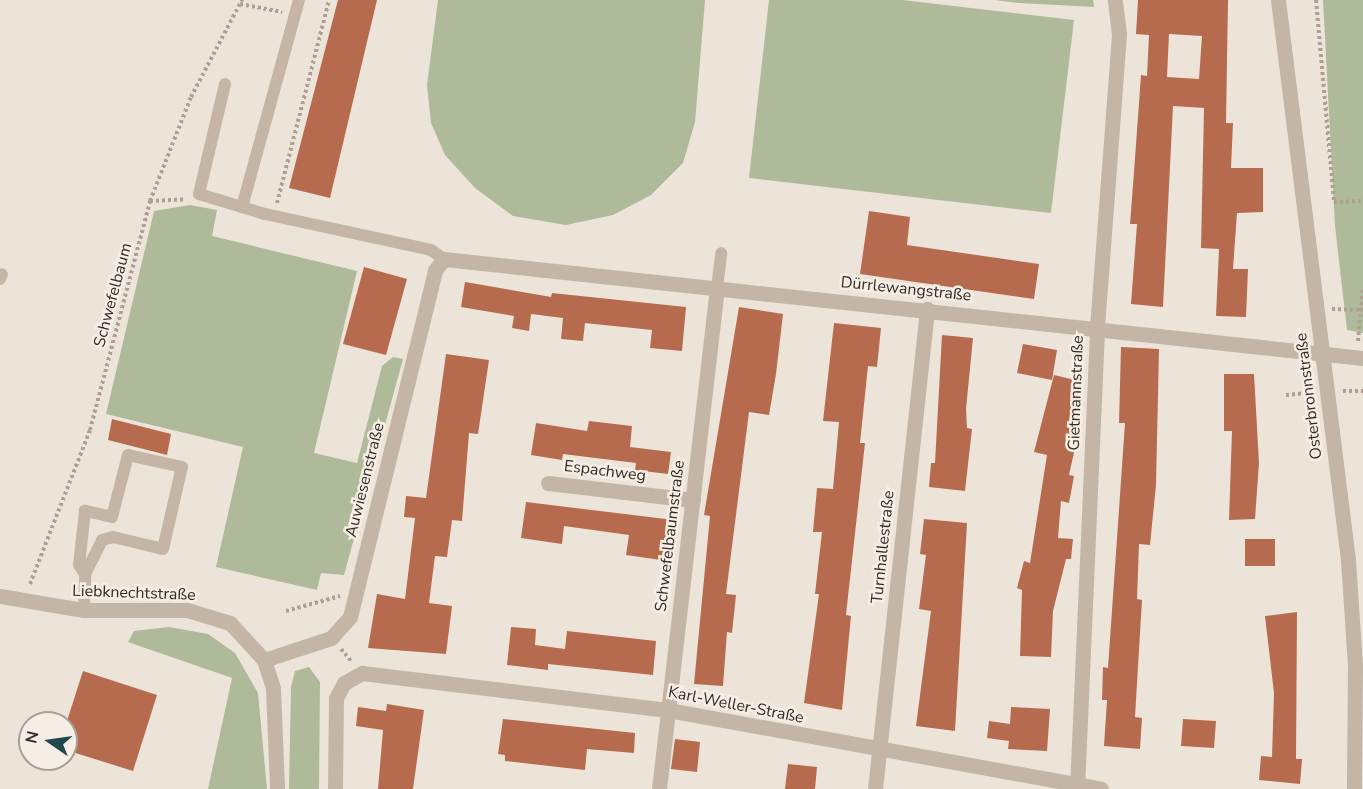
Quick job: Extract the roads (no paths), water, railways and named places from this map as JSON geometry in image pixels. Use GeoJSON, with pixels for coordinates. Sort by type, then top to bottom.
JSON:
{"type":"FeatureCollection","features":[{"type":"Feature","properties":{"kind":"street","name":"Gietmannstraße"},"geometry":{"type":"LineString","coordinates":[[1077,787],[1097,327],[1119,34],[1115,0]]}},
{"type":"Feature","properties":{"kind":"street","name":"Osterbronnstraße"},"geometry":{"type":"LineString","coordinates":[[1278,0],[1322,352],[1354,643],[1354,789]]}},
{"type":"Feature","properties":{"kind":"street","name":"Dürrlewangstraße"},"geometry":{"type":"LineString","coordinates":[[444,259],[1097,327],[1360,358]]}},
{"type":"Feature","properties":{"kind":"street","name":"Auwiesenstraße"},"geometry":{"type":"LineString","coordinates":[[264,660],[331,638],[350,617],[435,270],[444,259]]}},
{"type":"Feature","properties":{"kind":"street","name":"Schwefelbaumstraße"},"geometry":{"type":"LineString","coordinates":[[659,789],[717,288]]}},
{"type":"Feature","properties":{"kind":"street","name":"Turnhallestraße"},"geometry":{"type":"LineString","coordinates":[[875,789],[927,309]]}},
{"type":"Feature","properties":{"kind":"street","name":"Espachweg"},"geometry":{"type":"LineString","coordinates":[[548,483],[693,500]]}},
{"type":"Feature","properties":{"kind":"street","name":"Liebknechtstraße"},"geometry":{"type":"LineString","coordinates":[[0,596],[26,603],[84,610],[207,614],[230,623],[264,660],[273,688],[277,789]]}},
{"type":"Feature","properties":{"kind":"street","name":"Karl-Weller-Straße"},"geometry":{"type":"LineString","coordinates":[[335,789],[336,698],[344,683],[362,674],[668,710],[1077,787],[1101,789]]}},
{"type":"Feature","properties":{"kind":"lane"},"geometry":{"type":"LineString","coordinates":[[242,207],[297,6]]}},
{"type":"Feature","properties":{"kind":"lane"},"geometry":{"type":"LineString","coordinates":[[225,84],[199,194],[274,216],[431,250],[444,259]]}},
{"type":"Feature","properties":{"kind":"lane"},"geometry":{"type":"LineString","coordinates":[[717,288],[722,253]]}},
{"type":"Feature","properties":{"kind":"lane"},"geometry":{"type":"LineString","coordinates":[[84,610],[85,574],[102,540],[113,537],[163,549],[182,467],[128,455],[112,516],[85,511],[79,565],[85,574]]}}]}
